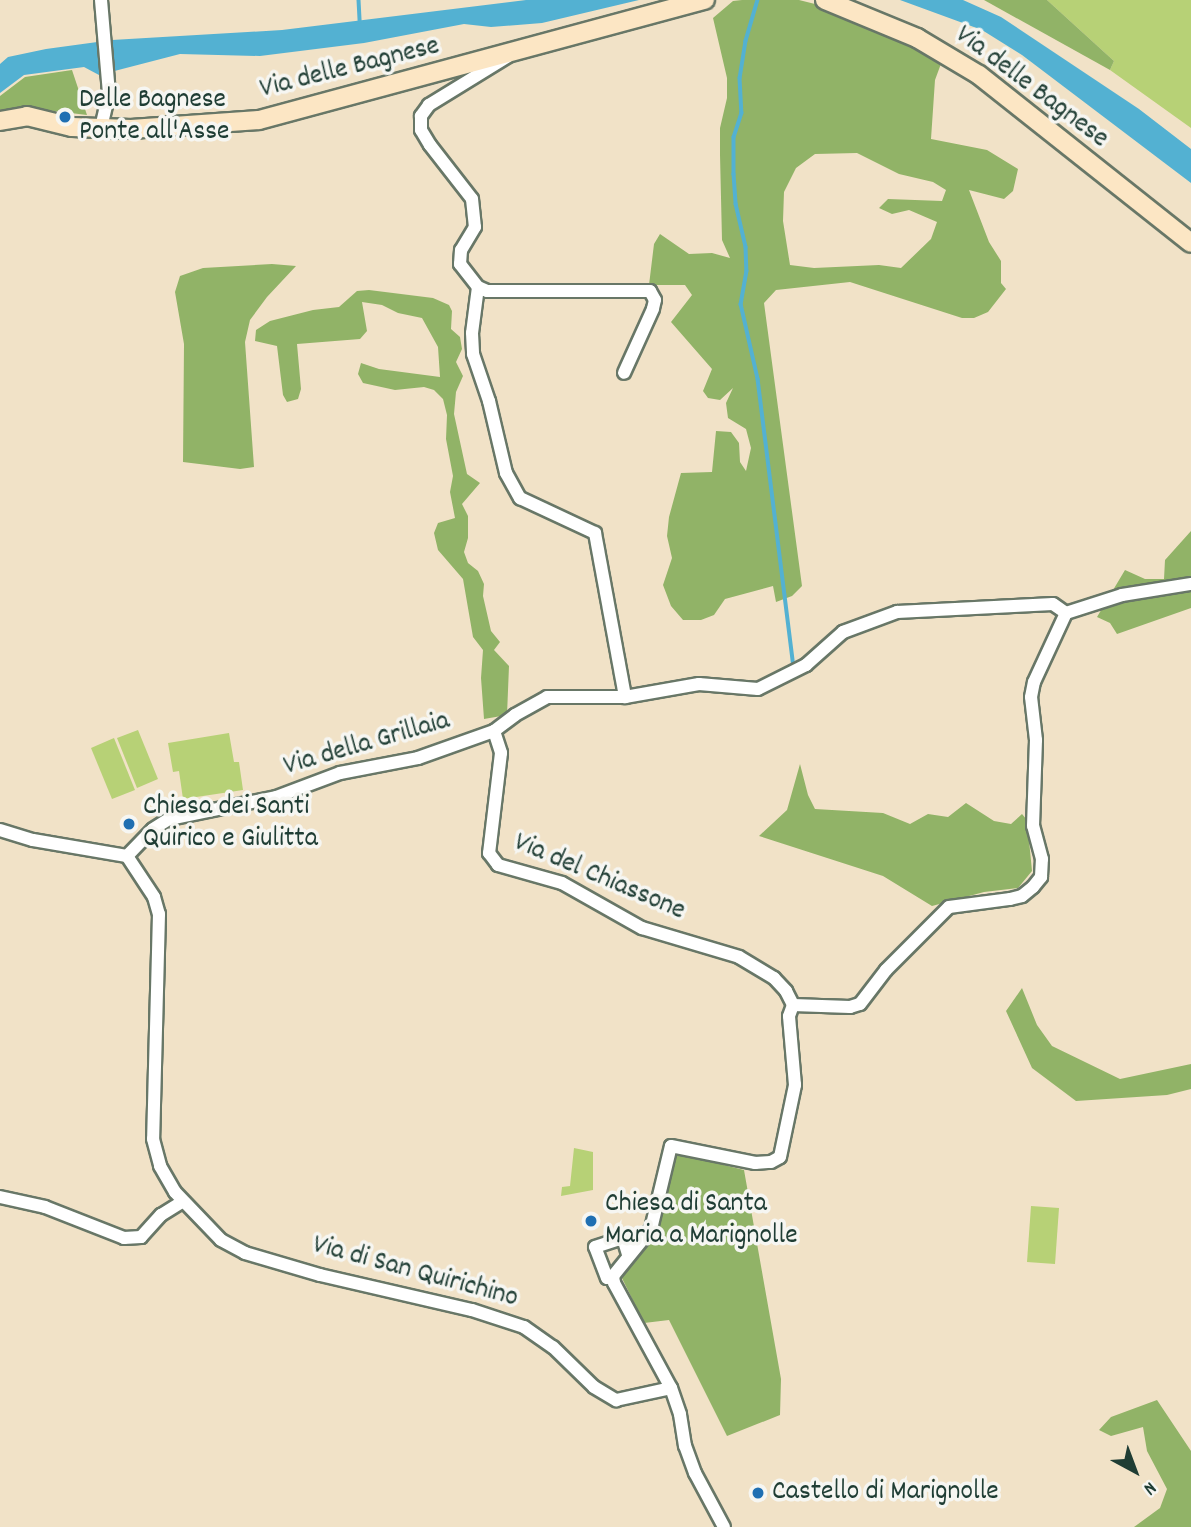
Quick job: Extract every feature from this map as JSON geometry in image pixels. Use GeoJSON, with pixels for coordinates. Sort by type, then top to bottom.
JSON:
{"type":"FeatureCollection","features":[{"type":"Feature","properties":{"kind":"main road","name":"Via delle Bagnese"},"geometry":{"type":"LineString","coordinates":[[0,121],[27,116],[72,127],[101,129],[259,120],[705,0]]}},
{"type":"Feature","properties":{"kind":"main road","name":"Via delle Bagnese"},"geometry":{"type":"LineString","coordinates":[[825,0],[917,38],[979,75],[1191,243]]}},
{"type":"Feature","properties":{"kind":"street"},"geometry":{"type":"LineString","coordinates":[[100,0],[109,93],[101,129]]}},
{"type":"Feature","properties":{"kind":"street"},"geometry":{"type":"LineString","coordinates":[[511,53],[429,105],[421,116],[421,130],[430,145],[472,199],[475,227],[459,256],[460,264],[478,287],[487,290],[650,291],[654,300],[653,309],[625,373]]}},
{"type":"Feature","properties":{"kind":"street"},"geometry":{"type":"LineString","coordinates":[[478,287],[472,333],[473,354],[489,401],[506,473],[520,498],[595,533],[625,697]]}},
{"type":"Feature","properties":{"kind":"street"},"geometry":{"type":"LineString","coordinates":[[628,1254],[622,1238],[595,1247],[607,1278],[613,1276],[628,1254],[651,1229],[671,1146],[755,1163],[771,1162],[779,1157],[796,1078],[789,1016],[793,1005],[850,1007],[860,1004],[886,970],[949,907],[1022,896],[1041,877],[1041,848],[1033,826],[1036,740],[1031,697],[1066,613],[1122,595],[1191,584]]}},
{"type":"Feature","properties":{"kind":"street","name":"Via della Grillaia"},"geometry":{"type":"LineString","coordinates":[[127,856],[153,828],[169,819],[276,797],[340,773],[418,758],[494,731],[515,715],[547,697],[625,697],[699,684],[758,690],[806,665],[843,632],[897,612],[1053,604],[1066,613]]}},
{"type":"Feature","properties":{"kind":"street","name":"Via del Chiassone"},"geometry":{"type":"LineString","coordinates":[[494,731],[501,752],[489,853],[498,865],[562,883],[642,928],[739,957],[774,978],[786,991],[793,1005]]}},
{"type":"Feature","properties":{"kind":"street"},"geometry":{"type":"LineString","coordinates":[[0,830],[33,840],[127,856]]}},
{"type":"Feature","properties":{"kind":"street","name":"Via di San Quirichino"},"geometry":{"type":"LineString","coordinates":[[127,856],[154,897],[159,914],[153,1139],[160,1166],[183,1201],[221,1240],[245,1253],[320,1275],[472,1310],[524,1327],[553,1347],[594,1387],[615,1400],[671,1388]]}},
{"type":"Feature","properties":{"kind":"street"},"geometry":{"type":"LineString","coordinates":[[0,1197],[46,1207],[124,1238],[141,1237],[161,1215],[183,1201]]}},
{"type":"Feature","properties":{"kind":"street"},"geometry":{"type":"LineString","coordinates":[[613,1276],[617,1293],[671,1388],[691,1464],[724,1527]]}},
{"type":"Feature","properties":{"kind":"green space"},"geometry":{"type":"Polygon","coordinates":[[[799,0],[839,10],[898,34],[942,61],[935,80],[931,139],[987,150],[1018,169],[1013,191],[1004,199],[969,190],[989,242],[1001,261],[1001,283],[1006,289],[988,312],[974,318],[962,318],[850,282],[776,290],[764,303],[802,586],[792,596],[776,602],[773,586],[725,599],[714,615],[701,620],[683,620],[671,606],[663,585],[672,558],[667,536],[669,517],[681,473],[712,472],[716,431],[731,432],[739,443],[740,462],[746,471],[751,448],[746,429],[728,418],[726,403],[733,388],[720,400],[708,398],[703,391],[712,369],[671,322],[692,295],[685,285],[649,285],[654,244],[660,234],[689,254],[712,253],[730,258],[722,240],[720,155],[720,128],[727,98],[727,78],[713,18],[733,1],[799,0]],[[857,153],[815,154],[796,168],[784,192],[783,221],[790,265],[814,268],[879,265],[901,268],[931,239],[937,222],[909,210],[892,214],[879,208],[888,199],[942,201],[946,190],[933,182],[899,174],[857,153]]]}},
{"type":"Feature","properties":{"kind":"green space"},"geometry":{"type":"Polygon","coordinates":[[[984,0],[1047,0],[1114,61],[1110,70],[984,0]]]}},
{"type":"Feature","properties":{"kind":"green space"},"geometry":{"type":"Polygon","coordinates":[[[1047,0],[1191,0],[1191,128],[1110,70],[1114,61],[1047,0]]]}},
{"type":"Feature","properties":{"kind":"green space"},"geometry":{"type":"Polygon","coordinates":[[[72,70],[87,115],[21,107],[0,110],[0,96],[25,77],[72,70]]]}},
{"type":"Feature","properties":{"kind":"green space"},"geometry":{"type":"Polygon","coordinates":[[[272,264],[296,266],[250,320],[245,342],[254,467],[240,469],[183,462],[184,344],[175,292],[180,276],[203,268],[272,264]]]}},
{"type":"Feature","properties":{"kind":"green space"},"geometry":{"type":"Polygon","coordinates":[[[357,291],[433,298],[449,305],[452,311],[451,329],[460,337],[462,349],[456,362],[463,376],[456,392],[454,414],[467,474],[480,483],[462,504],[468,516],[468,538],[464,552],[468,563],[478,571],[484,584],[483,596],[491,631],[500,642],[494,650],[509,666],[507,715],[484,719],[481,678],[483,650],[473,637],[463,579],[438,550],[434,533],[438,523],[455,518],[450,492],[453,476],[446,439],[447,415],[443,399],[434,390],[424,387],[395,390],[363,383],[358,374],[361,363],[379,369],[440,377],[438,347],[422,318],[398,313],[382,305],[362,302],[367,331],[360,339],[297,344],[301,389],[298,399],[287,402],[283,395],[277,346],[255,341],[256,330],[270,321],[313,310],[339,307],[357,291]]]}},
{"type":"Feature","properties":{"kind":"green space"},"geometry":{"type":"Polygon","coordinates":[[[1191,531],[1191,608],[1117,634],[1110,623],[1097,617],[1125,570],[1145,579],[1164,579],[1165,560],[1191,531]]]}},
{"type":"Feature","properties":{"kind":"green space"},"geometry":{"type":"Polygon","coordinates":[[[138,730],[158,779],[137,788],[117,738],[138,730]]]}},
{"type":"Feature","properties":{"kind":"green space"},"geometry":{"type":"Polygon","coordinates":[[[229,733],[234,762],[239,762],[243,790],[183,799],[179,771],[173,772],[168,743],[229,733]]]}},
{"type":"Feature","properties":{"kind":"green space"},"geometry":{"type":"Polygon","coordinates":[[[114,738],[135,790],[112,799],[91,748],[114,738]]]}},
{"type":"Feature","properties":{"kind":"green space"},"geometry":{"type":"Polygon","coordinates":[[[800,764],[808,795],[815,809],[883,813],[910,824],[928,814],[948,817],[966,803],[994,821],[1011,824],[1022,814],[1027,820],[1032,871],[1018,888],[984,892],[932,906],[883,876],[759,836],[787,810],[800,764]]]}},
{"type":"Feature","properties":{"kind":"green space"},"geometry":{"type":"Polygon","coordinates":[[[1022,988],[1037,1025],[1052,1046],[1120,1079],[1191,1064],[1191,1089],[1167,1095],[1076,1101],[1032,1068],[1006,1011],[1022,988]]]}},
{"type":"Feature","properties":{"kind":"green space"},"geometry":{"type":"Polygon","coordinates":[[[574,1148],[593,1152],[593,1190],[561,1196],[562,1187],[570,1186],[574,1148]]]}},
{"type":"Feature","properties":{"kind":"green space"},"geometry":{"type":"Polygon","coordinates":[[[676,1153],[744,1170],[781,1379],[780,1415],[727,1436],[669,1320],[644,1323],[620,1274],[658,1233],[676,1153]]]}},
{"type":"Feature","properties":{"kind":"green space"},"geometry":{"type":"Polygon","coordinates":[[[1031,1206],[1059,1208],[1055,1264],[1027,1262],[1031,1206]]]}},
{"type":"Feature","properties":{"kind":"green space"},"geometry":{"type":"Polygon","coordinates":[[[1157,1400],[1191,1451],[1191,1527],[1134,1527],[1160,1508],[1167,1489],[1147,1451],[1143,1427],[1111,1436],[1099,1430],[1111,1417],[1157,1400]]]}},
{"type":"Feature","properties":{"kind":"water"},"geometry":{"type":"Polygon","coordinates":[[[526,0],[639,0],[542,23],[491,27],[464,24],[364,43],[260,56],[180,54],[99,75],[84,67],[24,75],[0,93],[0,64],[8,57],[46,49],[112,40],[282,30],[526,0]]]}},
{"type":"Feature","properties":{"kind":"water"},"geometry":{"type":"Polygon","coordinates":[[[900,0],[963,0],[1001,17],[1139,109],[1191,149],[1191,183],[1022,55],[982,30],[900,0]]]}},
{"type":"Feature","properties":{"kind":"waterway"},"geometry":{"type":"LineString","coordinates":[[359,0],[360,22]]}},
{"type":"Feature","properties":{"kind":"waterway"},"geometry":{"type":"LineString","coordinates":[[758,0],[746,41],[740,78],[742,113],[734,137],[736,204],[746,247],[747,271],[741,304],[758,379],[794,668]]}},
{"type":"Feature","properties":{"kind":"place","name":"Delle Bagnese Ponte all'Asse"},"geometry":{"type":"Point","coordinates":[65,117]}},
{"type":"Feature","properties":{"kind":"place","name":"Chiesa dei Santi Quirico e Giulitta"},"geometry":{"type":"Point","coordinates":[129,824]}},
{"type":"Feature","properties":{"kind":"place","name":"Chiesa di Santa Maria a Marignolle"},"geometry":{"type":"Point","coordinates":[591,1221]}},
{"type":"Feature","properties":{"kind":"place","name":"Castello di Marignolle"},"geometry":{"type":"Point","coordinates":[758,1493]}}]}
